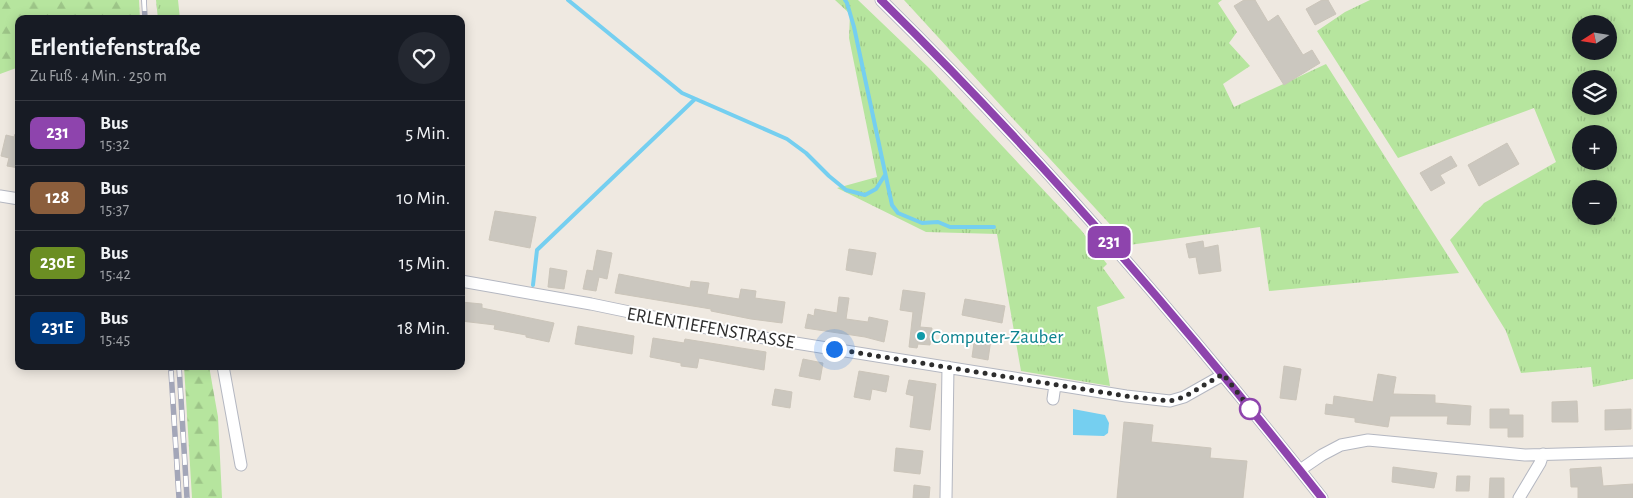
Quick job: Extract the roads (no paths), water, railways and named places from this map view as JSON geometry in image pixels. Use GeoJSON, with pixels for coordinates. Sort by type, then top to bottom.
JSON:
{"type":"FeatureCollection","features":[{"type":"Feature","properties":{"kind":"street"},"geometry":{"type":"LineString","coordinates":[[881,0],[931,49],[1010,132],[1117,251],[1223,374],[1322,498]]}},
{"type":"Feature","properties":{"kind":"street"},"geometry":{"type":"LineString","coordinates":[[0,196],[15,198]]}},
{"type":"Feature","properties":{"kind":"street","name":"ERLENTIEFENSTRASSE"},"geometry":{"type":"LineString","coordinates":[[465,282],[590,304],[721,331],[1126,396],[1170,401],[1184,397],[1223,374]]}},
{"type":"Feature","properties":{"kind":"street"},"geometry":{"type":"LineString","coordinates":[[946,498],[948,367]]}},
{"type":"Feature","properties":{"kind":"street"},"geometry":{"type":"LineString","coordinates":[[224,370],[241,465]]}},
{"type":"Feature","properties":{"kind":"street"},"geometry":{"type":"LineString","coordinates":[[1053,399],[1055,385]]}},
{"type":"Feature","properties":{"kind":"street"},"geometry":{"type":"LineString","coordinates":[[1300,470],[1322,454],[1341,445],[1368,440],[1525,455],[1633,452]]}},
{"type":"Feature","properties":{"kind":"street"},"geometry":{"type":"LineString","coordinates":[[1519,498],[1540,464],[1543,454]]}},
{"type":"Feature","properties":{"kind":"water"},"geometry":{"type":"Polygon","coordinates":[[[1073,409],[1105,415],[1109,423],[1108,433],[1104,436],[1073,435],[1073,409]]]}},
{"type":"Feature","properties":{"kind":"waterway"},"geometry":{"type":"LineString","coordinates":[[568,0],[682,93],[787,139],[806,153],[846,190],[865,195],[876,189],[885,175]]}},
{"type":"Feature","properties":{"kind":"waterway"},"geometry":{"type":"LineString","coordinates":[[845,0],[854,27],[892,205],[898,213],[922,223],[938,222],[950,227],[994,227]]}},
{"type":"Feature","properties":{"kind":"waterway"},"geometry":{"type":"LineString","coordinates":[[533,285],[537,250],[695,99]]}},
{"type":"Feature","properties":{"kind":"railway"},"geometry":{"type":"LineString","coordinates":[[144,0],[145,15]]}},
{"type":"Feature","properties":{"kind":"railway"},"geometry":{"type":"LineString","coordinates":[[179,370],[187,498]]}},
{"type":"Feature","properties":{"kind":"railway"},"geometry":{"type":"LineString","coordinates":[[171,371],[179,498]]}},
{"type":"Feature","properties":{"kind":"place","name":"Computer-Zauber"},"geometry":{"type":"Point","coordinates":[921,336]}}]}
